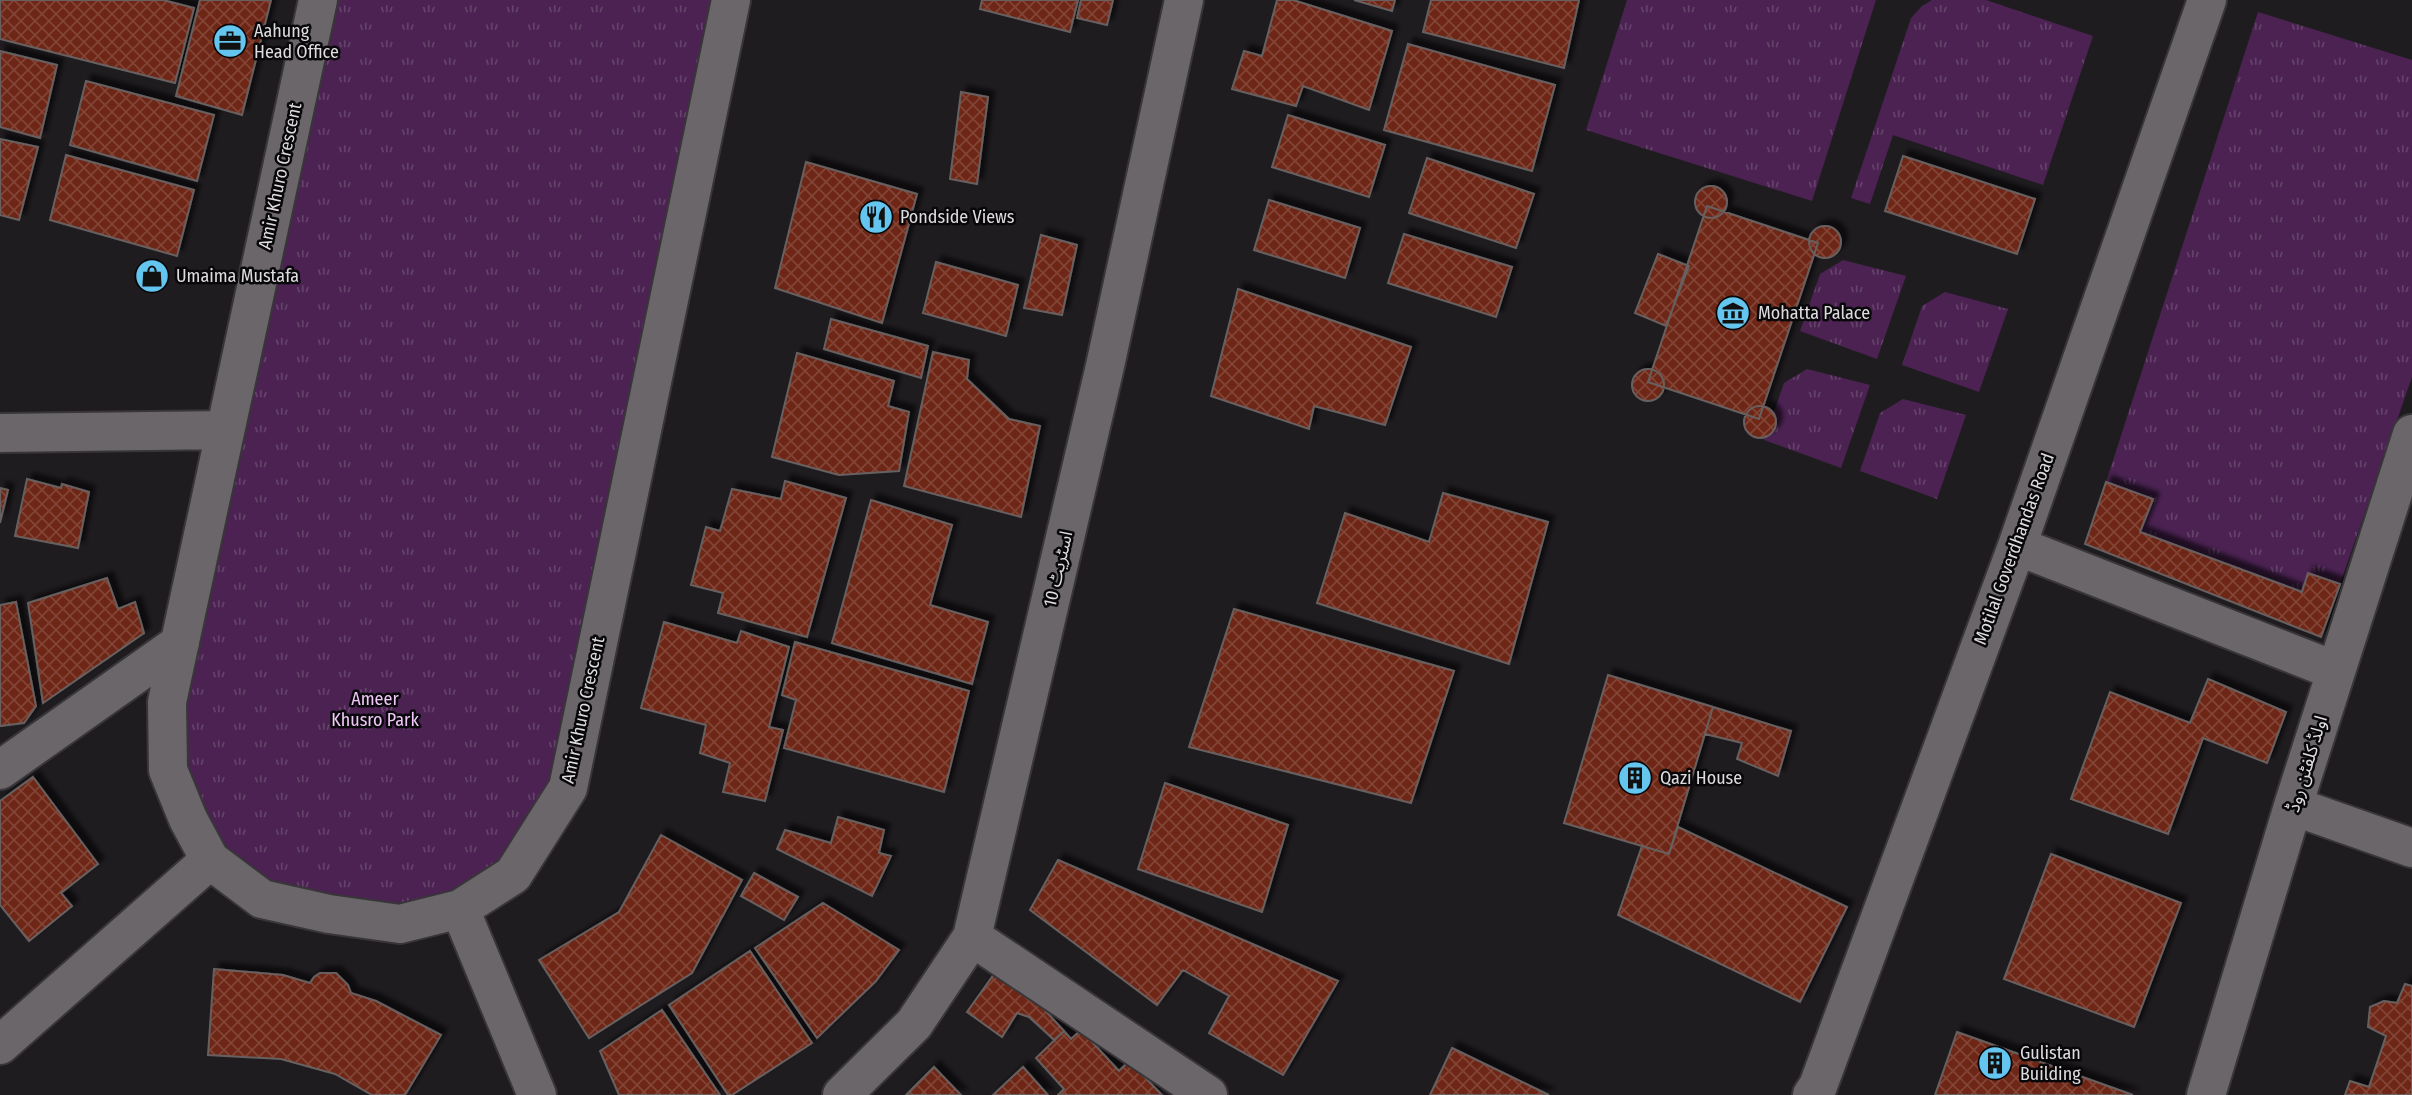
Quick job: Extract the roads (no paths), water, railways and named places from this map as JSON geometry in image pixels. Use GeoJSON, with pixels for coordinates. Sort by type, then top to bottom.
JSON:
{"type":"FeatureCollection","features":[{"type":"Feature","properties":{"kind":"street","name":"Amir Khuro Crescent"},"geometry":{"type":"LineString","coordinates":[[318,0],[167,702],[168,770],[188,819],[210,860],[262,899],[329,914],[400,925],[460,909],[513,875],[568,788],[731,0]]}},
{"type":"Feature","properties":{"kind":"street","name":"اسٹریٹ 10"},"geometry":{"type":"LineString","coordinates":[[842,1095],[914,1024],[972,937],[1105,366],[1184,0]]}},
{"type":"Feature","properties":{"kind":"street","name":"Motilal Goverdhandas Road"},"geometry":{"type":"LineString","coordinates":[[1812,1095],[1818,1086],[2017,546],[2207,0]]}},
{"type":"Feature","properties":{"kind":"street"},"geometry":{"type":"LineString","coordinates":[[0,433],[226,430]]}},
{"type":"Feature","properties":{"kind":"street","name":"اولڈ کلفٹن روڈ"},"geometry":{"type":"LineString","coordinates":[[2206,1095],[2293,806],[2412,434]]}},
{"type":"Feature","properties":{"kind":"street"},"geometry":{"type":"LineString","coordinates":[[2017,546],[2336,671]]}},
{"type":"Feature","properties":{"kind":"street"},"geometry":{"type":"LineString","coordinates":[[0,769],[180,643]]}},
{"type":"Feature","properties":{"kind":"street"},"geometry":{"type":"LineString","coordinates":[[2293,806],[2412,849]]}},
{"type":"Feature","properties":{"kind":"street"},"geometry":{"type":"LineString","coordinates":[[0,1045],[210,860]]}},
{"type":"Feature","properties":{"kind":"street"},"geometry":{"type":"LineString","coordinates":[[460,909],[537,1095]]}},
{"type":"Feature","properties":{"kind":"street"},"geometry":{"type":"LineString","coordinates":[[972,937],[1208,1095]]}},
{"type":"Feature","properties":{"kind":"place","name":"Aahung Head Office"},"geometry":{"type":"Point","coordinates":[230,41]}},
{"type":"Feature","properties":{"kind":"place","name":"Pondside Views"},"geometry":{"type":"Point","coordinates":[876,217]}},
{"type":"Feature","properties":{"kind":"place","name":"Umaima Mustafa"},"geometry":{"type":"Point","coordinates":[152,276]}},
{"type":"Feature","properties":{"kind":"place","name":"Mohatta Palace"},"geometry":{"type":"Point","coordinates":[1733,313]}},
{"type":"Feature","properties":{"kind":"place","name":"Qazi House"},"geometry":{"type":"Point","coordinates":[1635,778]}},
{"type":"Feature","properties":{"kind":"place","name":"Gulistan Building"},"geometry":{"type":"Point","coordinates":[1995,1063]}},
{"type":"Feature","properties":{"kind":"park label","name":"Ameer Khusro Park"},"geometry":{"type":"Point","coordinates":[375,709]}}]}
